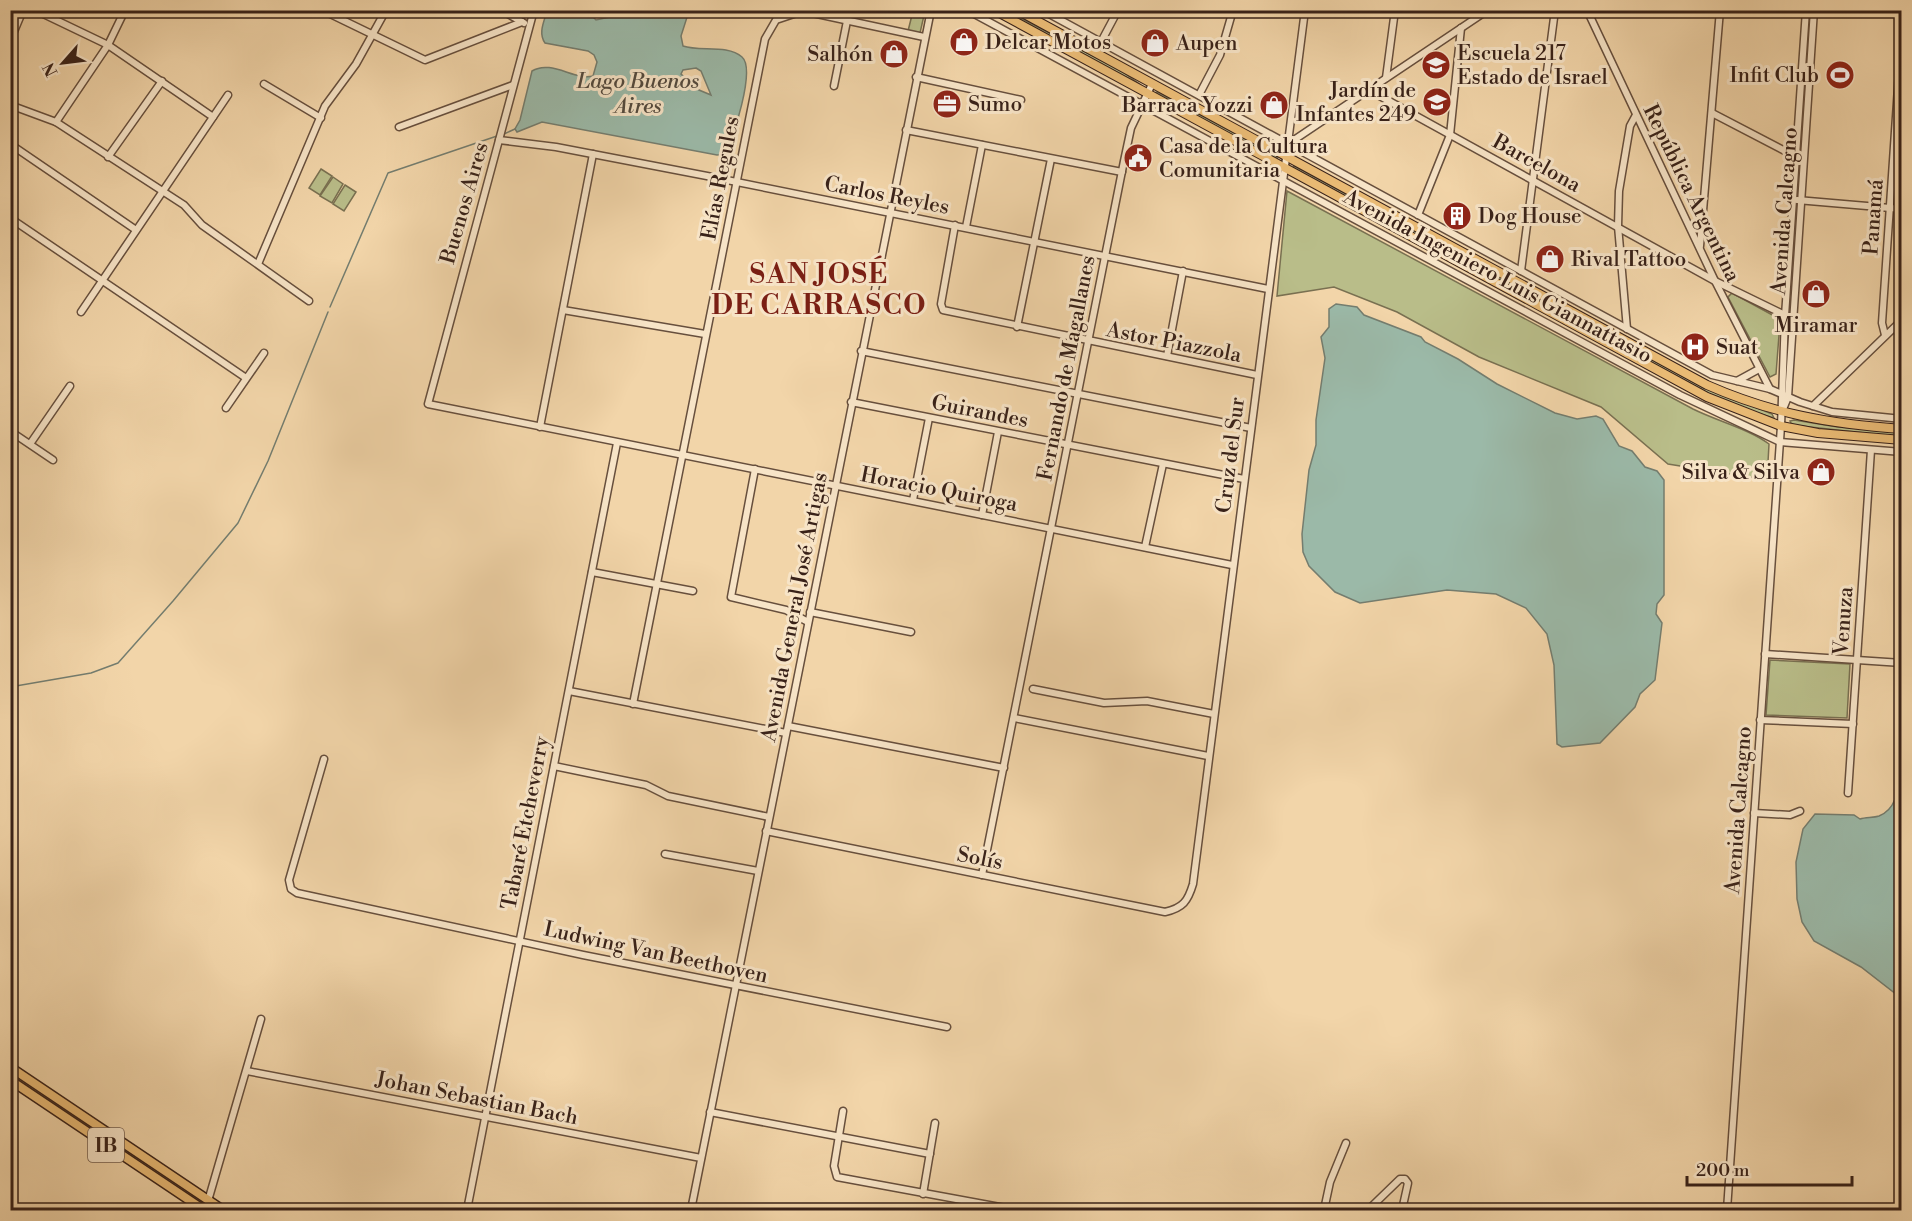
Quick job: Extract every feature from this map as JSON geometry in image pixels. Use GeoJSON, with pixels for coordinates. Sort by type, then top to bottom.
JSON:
{"type":"FeatureCollection","features":[{"type":"Feature","properties":{"kind":"highway","name":"IB"},"geometry":{"type":"LineString","coordinates":[[10,1067],[223,1210]]}},
{"type":"Feature","properties":{"kind":"highway","name":"IB"},"geometry":{"type":"LineString","coordinates":[[10,1080],[204,1210]]}},
{"type":"Feature","properties":{"kind":"main road","name":"Avenida Ingeniero Luis Giannattasio"},"geometry":{"type":"LineString","coordinates":[[994,10],[1684,386],[1734,409],[1781,426],[1818,433],[1902,440]]}},
{"type":"Feature","properties":{"kind":"main road","name":"Avenida Ingeniero Luis Giannattasio"},"geometry":{"type":"LineString","coordinates":[[1017,10],[1685,374],[1737,398],[1781,412],[1837,424],[1902,429]]}},
{"type":"Feature","properties":{"kind":"street"},"geometry":{"type":"LineString","coordinates":[[10,41],[23,10]]}},
{"type":"Feature","properties":{"kind":"street"},"geometry":{"type":"LineString","coordinates":[[35,10],[108,45],[213,117]]}},
{"type":"Feature","properties":{"kind":"street"},"geometry":{"type":"LineString","coordinates":[[322,10],[425,60],[522,22]]}},
{"type":"Feature","properties":{"kind":"street"},"geometry":{"type":"LineString","coordinates":[[258,264],[335,89],[356,64],[386,10]]}},
{"type":"Feature","properties":{"kind":"street"},"geometry":{"type":"LineString","coordinates":[[501,10],[530,25]]}},
{"type":"Feature","properties":{"kind":"street","name":"Buenos Aires"},"geometry":{"type":"LineString","coordinates":[[428,404],[459,281],[534,10]]}},
{"type":"Feature","properties":{"kind":"street","name":"Avenida General José Artigas"},"geometry":{"type":"LineString","coordinates":[[691,1210],[930,10]]}},
{"type":"Feature","properties":{"kind":"street","name":"Avenida Ingeniero Luis Giannattasio"},"geometry":{"type":"LineString","coordinates":[[967,10],[1680,395],[1780,442],[1902,452]]}},
{"type":"Feature","properties":{"kind":"street","name":"Avenida Ingeniero Luis Giannattasio"},"geometry":{"type":"LineString","coordinates":[[1042,10],[1712,375],[1770,389],[1813,406],[1853,416],[1902,419]]}},
{"type":"Feature","properties":{"kind":"street"},"geometry":{"type":"LineString","coordinates":[[1101,42],[1118,10]]}},
{"type":"Feature","properties":{"kind":"street"},"geometry":{"type":"LineString","coordinates":[[1199,95],[1220,55],[1233,10]]}},
{"type":"Feature","properties":{"kind":"street","name":"Cruz del Sur"},"geometry":{"type":"LineString","coordinates":[[1185,904],[1193,884],[1232,565],[1305,10]]}},
{"type":"Feature","properties":{"kind":"street"},"geometry":{"type":"LineString","coordinates":[[1386,78],[1395,10]]}},
{"type":"Feature","properties":{"kind":"street"},"geometry":{"type":"LineString","coordinates":[[1288,144],[1488,10]]}},
{"type":"Feature","properties":{"kind":"street"},"geometry":{"type":"LineString","coordinates":[[1521,272],[1555,10]]}},
{"type":"Feature","properties":{"kind":"street","name":"República Argentina"},"geometry":{"type":"LineString","coordinates":[[1587,10],[1715,280],[1770,389]]}},
{"type":"Feature","properties":{"kind":"street"},"geometry":{"type":"LineString","coordinates":[[1700,248],[1720,10]]}},
{"type":"Feature","properties":{"kind":"street","name":"Avenida Calcagno"},"geometry":{"type":"LineString","coordinates":[[1785,395],[1785,316],[1806,10]]}},
{"type":"Feature","properties":{"kind":"street","name":"Avenida Calcagno"},"geometry":{"type":"LineString","coordinates":[[1727,1210],[1781,412],[1793,319],[1814,10]]}},
{"type":"Feature","properties":{"kind":"street","name":"Elías Regules"},"geometry":{"type":"LineString","coordinates":[[633,704],[765,39],[780,18],[803,11],[847,21]]}},
{"type":"Feature","properties":{"kind":"street"},"geometry":{"type":"LineString","coordinates":[[56,122],[108,45],[124,13]]}},
{"type":"Feature","properties":{"kind":"street"},"geometry":{"type":"LineString","coordinates":[[834,86],[847,21],[924,37]]}},
{"type":"Feature","properties":{"kind":"street"},"geometry":{"type":"LineString","coordinates":[[1418,215],[1450,135],[1461,28]]}},
{"type":"Feature","properties":{"kind":"street","name":"Panamá"},"geometry":{"type":"LineString","coordinates":[[1885,335],[1882,322],[1902,28]]}},
{"type":"Feature","properties":{"kind":"street"},"geometry":{"type":"LineString","coordinates":[[1107,72],[1107,85]]}},
{"type":"Feature","properties":{"kind":"street"},"geometry":{"type":"LineString","coordinates":[[916,77],[1021,100]]}},
{"type":"Feature","properties":{"kind":"street"},"geometry":{"type":"LineString","coordinates":[[108,157],[162,81]]}},
{"type":"Feature","properties":{"kind":"street"},"geometry":{"type":"LineString","coordinates":[[264,84],[321,118]]}},
{"type":"Feature","properties":{"kind":"street","name":"Fernando de Magallanes"},"geometry":{"type":"LineString","coordinates":[[982,875],[1131,128],[1152,84]]}},
{"type":"Feature","properties":{"kind":"street"},"geometry":{"type":"LineString","coordinates":[[399,127],[513,85]]}},
{"type":"Feature","properties":{"kind":"street","name":"Barcelona"},"geometry":{"type":"LineString","coordinates":[[1369,90],[1715,280],[1793,319]]}},
{"type":"Feature","properties":{"kind":"street"},"geometry":{"type":"LineString","coordinates":[[81,312],[100,280],[228,95]]}},
{"type":"Feature","properties":{"kind":"street"},"geometry":{"type":"LineString","coordinates":[[10,105],[56,122],[184,205],[207,227],[309,301]]}},
{"type":"Feature","properties":{"kind":"street"},"geometry":{"type":"LineString","coordinates":[[1712,113],[1785,151],[1804,154]]}},
{"type":"Feature","properties":{"kind":"street"},"geometry":{"type":"LineString","coordinates":[[1627,329],[1617,226],[1619,191],[1630,126],[1636,115]]}},
{"type":"Feature","properties":{"kind":"street"},"geometry":{"type":"LineString","coordinates":[[906,130],[1122,172]]}},
{"type":"Feature","properties":{"kind":"street","name":"Carlos Reyles"},"geometry":{"type":"LineString","coordinates":[[500,136],[966,227],[1268,289]]}},
{"type":"Feature","properties":{"kind":"street"},"geometry":{"type":"LineString","coordinates":[[10,144],[136,230]]}},
{"type":"Feature","properties":{"kind":"street"},"geometry":{"type":"LineString","coordinates":[[966,227],[982,145]]}},
{"type":"Feature","properties":{"kind":"street"},"geometry":{"type":"LineString","coordinates":[[540,427],[593,154]]}},
{"type":"Feature","properties":{"kind":"street"},"geometry":{"type":"LineString","coordinates":[[1017,327],[1051,159]]}},
{"type":"Feature","properties":{"kind":"street"},"geometry":{"type":"LineString","coordinates":[[1793,200],[1902,209]]}},
{"type":"Feature","properties":{"kind":"street"},"geometry":{"type":"LineString","coordinates":[[10,218],[246,378]]}},
{"type":"Feature","properties":{"kind":"street","name":"Astor Piazzola"},"geometry":{"type":"LineString","coordinates":[[955,225],[941,304],[943,310],[1257,375]]}},
{"type":"Feature","properties":{"kind":"street"},"geometry":{"type":"LineString","coordinates":[[1167,357],[1183,271]]}},
{"type":"Feature","properties":{"kind":"street"},"geometry":{"type":"LineString","coordinates":[[563,310],[705,334]]}},
{"type":"Feature","properties":{"kind":"street"},"geometry":{"type":"LineString","coordinates":[[1813,406],[1902,320]]}},
{"type":"Feature","properties":{"kind":"street"},"geometry":{"type":"LineString","coordinates":[[861,351],[1251,428]]}},
{"type":"Feature","properties":{"kind":"street"},"geometry":{"type":"LineString","coordinates":[[226,408],[264,353]]}},
{"type":"Feature","properties":{"kind":"street"},"geometry":{"type":"LineString","coordinates":[[1736,381],[1759,369]]}},
{"type":"Feature","properties":{"kind":"street"},"geometry":{"type":"LineString","coordinates":[[30,444],[70,386]]}},
{"type":"Feature","properties":{"kind":"street","name":"Guirandes"},"geometry":{"type":"LineString","coordinates":[[851,402],[1244,479]]}},
{"type":"Feature","properties":{"kind":"street","name":"Horacio Quiroga"},"geometry":{"type":"LineString","coordinates":[[428,404],[1232,565]]}},
{"type":"Feature","properties":{"kind":"street"},"geometry":{"type":"LineString","coordinates":[[913,500],[929,418]]}},
{"type":"Feature","properties":{"kind":"street"},"geometry":{"type":"LineString","coordinates":[[10,431],[53,460]]}},
{"type":"Feature","properties":{"kind":"street"},"geometry":{"type":"LineString","coordinates":[[982,515],[998,432]]}},
{"type":"Feature","properties":{"kind":"street","name":"Tabaré Etcheverry"},"geometry":{"type":"LineString","coordinates":[[467,1210],[617,443]]}},
{"type":"Feature","properties":{"kind":"street","name":"Venuza"},"geometry":{"type":"LineString","coordinates":[[1848,794],[1871,450]]}},
{"type":"Feature","properties":{"kind":"street"},"geometry":{"type":"LineString","coordinates":[[1145,548],[1163,464]]}},
{"type":"Feature","properties":{"kind":"street"},"geometry":{"type":"LineString","coordinates":[[755,469],[731,597],[786,610],[808,622]]}},
{"type":"Feature","properties":{"kind":"street"},"geometry":{"type":"LineString","coordinates":[[592,572],[693,591]]}},
{"type":"Feature","properties":{"kind":"street"},"geometry":{"type":"LineString","coordinates":[[810,612],[911,632]]}},
{"type":"Feature","properties":{"kind":"street"},"geometry":{"type":"LineString","coordinates":[[1765,654],[1902,663]]}},
{"type":"Feature","properties":{"kind":"street"},"geometry":{"type":"LineString","coordinates":[[1034,689],[1104,703],[1147,702],[1214,714]]}},
{"type":"Feature","properties":{"kind":"street"},"geometry":{"type":"LineString","coordinates":[[569,691],[1004,768]]}},
{"type":"Feature","properties":{"kind":"street"},"geometry":{"type":"LineString","coordinates":[[1014,718],[1208,756]]}},
{"type":"Feature","properties":{"kind":"street"},"geometry":{"type":"LineString","coordinates":[[1761,720],[1852,724]]}},
{"type":"Feature","properties":{"kind":"street","name":"Ludwing Van Beethoven"},"geometry":{"type":"LineString","coordinates":[[324,759],[289,880],[291,889],[297,893],[518,941],[946,1027]]}},
{"type":"Feature","properties":{"kind":"street"},"geometry":{"type":"LineString","coordinates":[[554,766],[646,785],[668,796],[769,817]]}},
{"type":"Feature","properties":{"kind":"street"},"geometry":{"type":"LineString","coordinates":[[1754,813],[1790,815],[1800,811]]}},
{"type":"Feature","properties":{"kind":"street","name":"Solís"},"geometry":{"type":"LineString","coordinates":[[766,831],[1165,912],[1177,910],[1185,904]]}},
{"type":"Feature","properties":{"kind":"street"},"geometry":{"type":"LineString","coordinates":[[665,854],[758,871]]}},
{"type":"Feature","properties":{"kind":"street"},"geometry":{"type":"LineString","coordinates":[[208,1201],[261,1019]]}},
{"type":"Feature","properties":{"kind":"street","name":"Johan Sebastian Bach"},"geometry":{"type":"LineString","coordinates":[[247,1071],[701,1158]]}},
{"type":"Feature","properties":{"kind":"street"},"geometry":{"type":"LineString","coordinates":[[843,1111],[837,1137],[834,1171],[837,1177],[1016,1210]]}},
{"type":"Feature","properties":{"kind":"street"},"geometry":{"type":"LineString","coordinates":[[710,1112],[930,1154]]}},
{"type":"Feature","properties":{"kind":"street"},"geometry":{"type":"LineString","coordinates":[[923,1194],[935,1123]]}},
{"type":"Feature","properties":{"kind":"street"},"geometry":{"type":"LineString","coordinates":[[1324,1210],[1330,1182],[1346,1143]]}},
{"type":"Feature","properties":{"kind":"street"},"geometry":{"type":"LineString","coordinates":[[1368,1210],[1400,1179],[1405,1179],[1408,1183],[1402,1210]]}},
{"type":"Feature","properties":{"kind":"green space"},"geometry":{"type":"Polygon","coordinates":[[[913,11],[925,11],[920,33],[908,31],[913,11]]]}},
{"type":"Feature","properties":{"kind":"green space"},"geometry":{"type":"Polygon","coordinates":[[[1000,11],[1007,11],[1120,70],[1141,85],[1000,11]]]}},
{"type":"Feature","properties":{"kind":"green space"},"geometry":{"type":"Polygon","coordinates":[[[1157,92],[1277,156],[1277,160],[1154,93],[1157,92]]]}},
{"type":"Feature","properties":{"kind":"green space"},"geometry":{"type":"Polygon","coordinates":[[[1294,166],[1699,384],[1772,414],[1774,418],[1735,406],[1697,389],[1293,168],[1294,166]]]}},
{"type":"Feature","properties":{"kind":"green space"},"geometry":{"type":"Polygon","coordinates":[[[321,169],[332,176],[320,195],[309,188],[321,169]]]}},
{"type":"Feature","properties":{"kind":"green space"},"geometry":{"type":"Polygon","coordinates":[[[333,177],[343,184],[332,203],[320,196],[333,177]]]}},
{"type":"Feature","properties":{"kind":"green space"},"geometry":{"type":"Polygon","coordinates":[[[345,185],[356,192],[344,211],[333,204],[345,185]]]}},
{"type":"Feature","properties":{"kind":"green space"},"geometry":{"type":"Polygon","coordinates":[[[1287,191],[1693,409],[1761,439],[1769,444],[1767,480],[1668,464],[1601,407],[1479,357],[1397,312],[1334,287],[1277,296],[1287,191]]]}},
{"type":"Feature","properties":{"kind":"green space"},"geometry":{"type":"Polygon","coordinates":[[[1732,293],[1778,318],[1780,322],[1776,374],[1770,377],[1728,297],[1732,293]]]}},
{"type":"Feature","properties":{"kind":"green space"},"geometry":{"type":"Polygon","coordinates":[[[1790,421],[1838,427],[1901,432],[1901,437],[1792,425],[1790,421]]]}},
{"type":"Feature","properties":{"kind":"green space"},"geometry":{"type":"Polygon","coordinates":[[[1770,660],[1850,664],[1847,718],[1766,715],[1770,660]]]}},
{"type":"Feature","properties":{"kind":"green space"},"geometry":{"type":"Polygon","coordinates":[[[10,1074],[62,1109],[217,1210],[190,1198],[10,1074]]]}},
{"type":"Feature","properties":{"kind":"water","name":"Lago Buenos Aires"},"geometry":{"type":"Polygon","coordinates":[[[547,11],[590,11],[596,20],[615,16],[615,11],[689,11],[681,36],[683,46],[721,49],[736,53],[746,64],[742,104],[725,154],[717,155],[542,122],[517,132],[515,129],[520,120],[532,71],[547,67],[586,77],[593,76],[597,62],[594,55],[588,51],[545,43],[542,31],[547,11]],[[696,68],[683,70],[681,74],[699,90],[711,95],[701,71],[696,68]]]}},
{"type":"Feature","properties":{"kind":"water"},"geometry":{"type":"Polygon","coordinates":[[[1336,304],[1357,307],[1364,315],[1421,337],[1425,342],[1458,359],[1497,384],[1555,413],[1577,419],[1596,416],[1603,419],[1619,446],[1632,451],[1645,467],[1657,471],[1664,480],[1664,595],[1657,604],[1656,614],[1662,623],[1655,680],[1640,694],[1635,707],[1600,743],[1562,747],[1557,744],[1554,665],[1547,634],[1526,608],[1496,594],[1447,590],[1360,603],[1335,592],[1309,566],[1303,552],[1302,534],[1309,470],[1316,445],[1316,420],[1325,358],[1321,337],[1329,327],[1329,309],[1336,304]]]}},
{"type":"Feature","properties":{"kind":"water"},"geometry":{"type":"Polygon","coordinates":[[[1901,766],[1901,998],[1861,967],[1814,941],[1802,922],[1797,899],[1796,862],[1803,829],[1815,814],[1854,815],[1860,819],[1877,817],[1886,812],[1894,802],[1901,766]]]}},
{"type":"Feature","properties":{"kind":"waterway"},"geometry":{"type":"LineString","coordinates":[[504,134],[515,129]]}},
{"type":"Feature","properties":{"kind":"waterway"},"geometry":{"type":"LineString","coordinates":[[330,307],[388,173],[497,136]]}},
{"type":"Feature","properties":{"kind":"waterway"},"geometry":{"type":"LineString","coordinates":[[10,687],[91,673],[118,663],[173,601],[238,523],[268,461],[328,312]]}},
{"type":"Feature","properties":{"kind":"place","name":"Delcar Motos"},"geometry":{"type":"Point","coordinates":[964,42]}},
{"type":"Feature","properties":{"kind":"place","name":"Aupen"},"geometry":{"type":"Point","coordinates":[1155,43]}},
{"type":"Feature","properties":{"kind":"place","name":"Salhón"},"geometry":{"type":"Point","coordinates":[894,54]}},
{"type":"Feature","properties":{"kind":"place","name":"Escuela 217 Estado de Israel"},"geometry":{"type":"Point","coordinates":[1436,65]}},
{"type":"Feature","properties":{"kind":"place","name":"Infit Club"},"geometry":{"type":"Point","coordinates":[1840,75]}},
{"type":"Feature","properties":{"kind":"place","name":"Jardín de Infantes 249"},"geometry":{"type":"Point","coordinates":[1437,102]}},
{"type":"Feature","properties":{"kind":"place","name":"Sumo"},"geometry":{"type":"Point","coordinates":[947,104]}},
{"type":"Feature","properties":{"kind":"place","name":"Barraca Yozzi"},"geometry":{"type":"Point","coordinates":[1274,105]}},
{"type":"Feature","properties":{"kind":"place","name":"Casa de la Cultura Comunitaria"},"geometry":{"type":"Point","coordinates":[1138,158]}},
{"type":"Feature","properties":{"kind":"place","name":"Dog House"},"geometry":{"type":"Point","coordinates":[1457,216]}},
{"type":"Feature","properties":{"kind":"place","name":"Rival Tattoo"},"geometry":{"type":"Point","coordinates":[1550,259]}},
{"type":"Feature","properties":{"kind":"place","name":"Miramar"},"geometry":{"type":"Point","coordinates":[1816,294]}},
{"type":"Feature","properties":{"kind":"place","name":"Suat"},"geometry":{"type":"Point","coordinates":[1695,347]}},
{"type":"Feature","properties":{"kind":"place","name":"Silva & Silva"},"geometry":{"type":"Point","coordinates":[1821,472]}},
{"type":"Feature","properties":{"kind":"district","name":"SAN JOSÉ DE CARRASCO"},"geometry":{"type":"Point","coordinates":[819,290]}}]}
